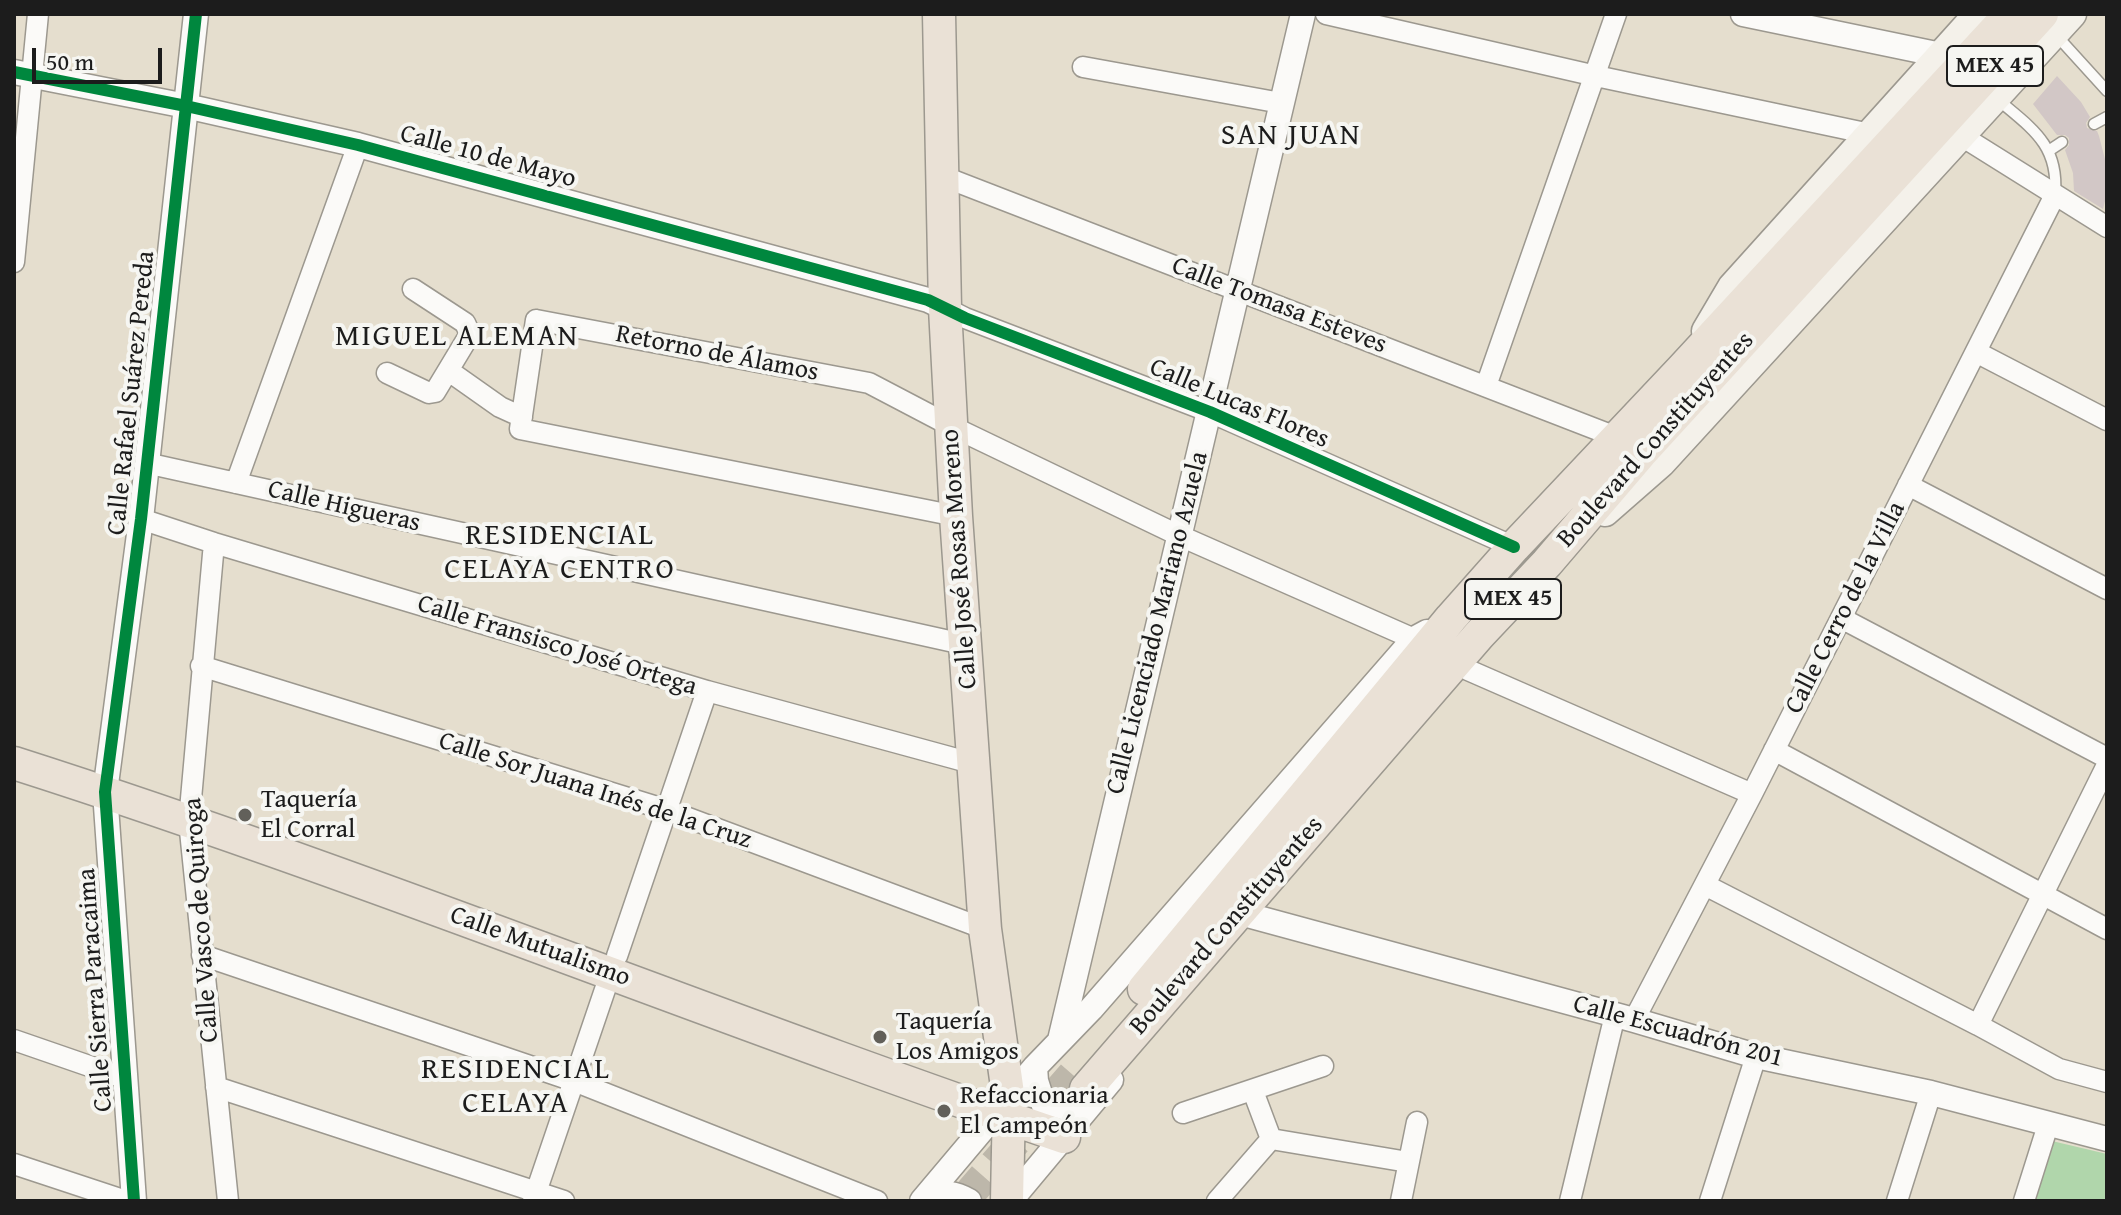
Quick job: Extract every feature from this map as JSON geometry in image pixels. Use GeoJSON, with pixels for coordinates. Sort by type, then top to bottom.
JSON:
{"type":"FeatureCollection","features":[{"type":"Feature","properties":{"kind":"main road","name":"Calle José Rosas Moreno"},"geometry":{"type":"LineString","coordinates":[[939,14],[945,308],[963,644],[975,764],[985,929],[1005,1112],[1009,1201]]}},
{"type":"Feature","properties":{"kind":"main road"},"geometry":{"type":"LineString","coordinates":[[1683,368],[1732,287],[1978,14]]}},
{"type":"Feature","properties":{"kind":"main road","name":"Boulevard Constituyentes"},"geometry":{"type":"LineString","coordinates":[[1076,1104],[1479,635],[1948,117],[2010,14]]}},
{"type":"Feature","properties":{"kind":"main road"},"geometry":{"type":"LineString","coordinates":[[1948,117],[1995,97],[2056,20]]}},
{"type":"Feature","properties":{"kind":"main road","name":"Boulevard Constituyentes"},"geometry":{"type":"LineString","coordinates":[[1076,1104],[1451,618],[1514,547],[1683,368],[1948,117],[2056,20]]}},
{"type":"Feature","properties":{"kind":"main road","name":"Calle Mutualismo"},"geometry":{"type":"LineString","coordinates":[[14,747],[106,784],[614,964],[1005,1112],[1076,1104]]}},
{"type":"Feature","properties":{"kind":"main road","name":"Calle Mutualismo"},"geometry":{"type":"LineString","coordinates":[[14,763],[106,784]]}},
{"type":"Feature","properties":{"kind":"street"},"geometry":{"type":"LineString","coordinates":[[15,251],[23,74],[38,14]]}},
{"type":"Feature","properties":{"kind":"street","name":"Calle Rafael Suárez Pereda"},"geometry":{"type":"LineString","coordinates":[[106,784],[141,519],[196,14]]}},
{"type":"Feature","properties":{"kind":"street","name":"Calle Licenciado Mariano Azuela"},"geometry":{"type":"LineString","coordinates":[[1035,1067],[1060,1040],[1080,1004],[1178,535],[1210,412],[1303,14]]}},
{"type":"Feature","properties":{"kind":"street"},"geometry":{"type":"LineString","coordinates":[[1326,14],[1870,134]]}},
{"type":"Feature","properties":{"kind":"street"},"geometry":{"type":"LineString","coordinates":[[1486,386],[1616,14]]}},
{"type":"Feature","properties":{"kind":"street"},"geometry":{"type":"LineString","coordinates":[[1743,14],[1941,55]]}},
{"type":"Feature","properties":{"kind":"street"},"geometry":{"type":"LineString","coordinates":[[1083,67],[1281,103]]}},
{"type":"Feature","properties":{"kind":"street","name":"Calle 10 de Mayo"},"geometry":{"type":"LineString","coordinates":[[23,74],[186,106],[358,145],[928,300],[945,308]]}},
{"type":"Feature","properties":{"kind":"street"},"geometry":{"type":"LineString","coordinates":[[1948,117],[2055,195],[2107,227]]}},
{"type":"Feature","properties":{"kind":"street"},"geometry":{"type":"LineString","coordinates":[[236,483],[358,145]]}},
{"type":"Feature","properties":{"kind":"street","name":"Calle Tomasa Esteves"},"geometry":{"type":"LineString","coordinates":[[942,176],[1616,437]]}},
{"type":"Feature","properties":{"kind":"street","name":"Calle Cerro de la Villa"},"geometry":{"type":"LineString","coordinates":[[1570,1201],[1624,1017],[1705,885],[2055,195]]}},
{"type":"Feature","properties":{"kind":"street"},"geometry":{"type":"LineString","coordinates":[[387,373],[429,393],[435,392],[470,334],[465,323],[413,289]]}},
{"type":"Feature","properties":{"kind":"street","name":"Calle Lucas Flores"},"geometry":{"type":"LineString","coordinates":[[945,308],[1210,412],[1514,547]]}},
{"type":"Feature","properties":{"kind":"street","name":"Retorno de Álamos"},"geometry":{"type":"LineString","coordinates":[[521,423],[536,320],[869,383],[951,426]]}},
{"type":"Feature","properties":{"kind":"street"},"geometry":{"type":"LineString","coordinates":[[1976,352],[2107,420]]}},
{"type":"Feature","properties":{"kind":"street"},"geometry":{"type":"LineString","coordinates":[[449,371],[521,423],[956,516]]}},
{"type":"Feature","properties":{"kind":"street"},"geometry":{"type":"LineString","coordinates":[[951,426],[1178,535],[1414,639]]}},
{"type":"Feature","properties":{"kind":"street","name":"Calle Higueras"},"geometry":{"type":"LineString","coordinates":[[146,463],[963,644]]}},
{"type":"Feature","properties":{"kind":"street"},"geometry":{"type":"LineString","coordinates":[[1908,485],[2107,589]]}},
{"type":"Feature","properties":{"kind":"street","name":"Calle Fransisco José Ortega"},"geometry":{"type":"LineString","coordinates":[[141,519],[707,691],[975,764]]}},
{"type":"Feature","properties":{"kind":"street","name":"Calle Vasco de Quiroga"},"geometry":{"type":"LineString","coordinates":[[214,543],[190,812],[228,1201]]}},
{"type":"Feature","properties":{"kind":"street"},"geometry":{"type":"LineString","coordinates":[[1080,1004],[1414,639],[1451,618]]}},
{"type":"Feature","properties":{"kind":"street"},"geometry":{"type":"LineString","coordinates":[[1841,618],[2107,758]]}},
{"type":"Feature","properties":{"kind":"street"},"geometry":{"type":"LineString","coordinates":[[1035,1067],[1043,1103],[1066,1113],[1251,916],[1468,670],[1479,635]]}},
{"type":"Feature","properties":{"kind":"street","name":"Calle Sor Juana Inés de la Cruz"},"geometry":{"type":"LineString","coordinates":[[201,666],[667,810],[985,929]]}},
{"type":"Feature","properties":{"kind":"street"},"geometry":{"type":"LineString","coordinates":[[1468,670],[1752,794]]}},
{"type":"Feature","properties":{"kind":"street"},"geometry":{"type":"LineString","coordinates":[[535,1196],[707,691]]}},
{"type":"Feature","properties":{"kind":"street"},"geometry":{"type":"LineString","coordinates":[[1774,750],[2107,929]]}},
{"type":"Feature","properties":{"kind":"street"},"geometry":{"type":"LineString","coordinates":[[1978,1025],[2107,765]]}},
{"type":"Feature","properties":{"kind":"street","name":"Calle Sierra Paracaima"},"geometry":{"type":"LineString","coordinates":[[106,784],[134,1201]]}},
{"type":"Feature","properties":{"kind":"street"},"geometry":{"type":"LineString","coordinates":[[1705,885],[2059,1069],[2107,1082]]}},
{"type":"Feature","properties":{"kind":"street","name":"Calle Escuadrón 201"},"geometry":{"type":"LineString","coordinates":[[1251,916],[1756,1056],[1931,1093],[2107,1139]]}},
{"type":"Feature","properties":{"kind":"street"},"geometry":{"type":"LineString","coordinates":[[202,955],[574,1081],[877,1201]]}},
{"type":"Feature","properties":{"kind":"street"},"geometry":{"type":"LineString","coordinates":[[14,1040],[124,1078]]}},
{"type":"Feature","properties":{"kind":"street"},"geometry":{"type":"LineString","coordinates":[[1710,1201],[1756,1056]]}},
{"type":"Feature","properties":{"kind":"street"},"geometry":{"type":"LineString","coordinates":[[1183,1113],[1323,1066]]}},
{"type":"Feature","properties":{"kind":"street"},"geometry":{"type":"LineString","coordinates":[[925,1198],[1005,1112],[1035,1067]]}},
{"type":"Feature","properties":{"kind":"street"},"geometry":{"type":"LineString","coordinates":[[216,1087],[535,1196],[564,1201]]}},
{"type":"Feature","properties":{"kind":"street"},"geometry":{"type":"LineString","coordinates":[[1253,1091],[1271,1139]]}},
{"type":"Feature","properties":{"kind":"street"},"geometry":{"type":"LineString","coordinates":[[1897,1201],[1931,1093]]}},
{"type":"Feature","properties":{"kind":"street"},"geometry":{"type":"LineString","coordinates":[[1009,1201],[1076,1104]]}},
{"type":"Feature","properties":{"kind":"street"},"geometry":{"type":"LineString","coordinates":[[992,1201],[1005,1112]]}},
{"type":"Feature","properties":{"kind":"street"},"geometry":{"type":"LineString","coordinates":[[1401,1201],[1417,1122]]}},
{"type":"Feature","properties":{"kind":"street"},"geometry":{"type":"LineString","coordinates":[[2024,1201],[2048,1125]]}},
{"type":"Feature","properties":{"kind":"street"},"geometry":{"type":"LineString","coordinates":[[1271,1139],[1408,1162]]}},
{"type":"Feature","properties":{"kind":"street"},"geometry":{"type":"LineString","coordinates":[[1217,1201],[1271,1139]]}},
{"type":"Feature","properties":{"kind":"street"},"geometry":{"type":"LineString","coordinates":[[14,1164],[126,1201]]}},
{"type":"Feature","properties":{"kind":"street"},"geometry":{"type":"LineString","coordinates":[[925,1198],[940,1192],[956,1194],[969,1201]]}},
{"type":"Feature","properties":{"kind":"lane"},"geometry":{"type":"LineString","coordinates":[[2056,20],[2107,91]]}},
{"type":"Feature","properties":{"kind":"lane"},"geometry":{"type":"LineString","coordinates":[[1995,97],[2035,132],[2050,150],[2057,172],[2055,195]]}},
{"type":"Feature","properties":{"kind":"lane"},"geometry":{"type":"LineString","coordinates":[[2094,124],[2107,117]]}},
{"type":"Feature","properties":{"kind":"lane"},"geometry":{"type":"LineString","coordinates":[[2050,150],[2062,142]]}},
{"type":"Feature","properties":{"kind":"green space"},"geometry":{"type":"Polygon","coordinates":[[[2052,1141],[2107,1154],[2107,1201],[2027,1201],[2052,1141]]]}},
{"type":"Feature","properties":{"kind":"building"},"geometry":{"type":"Polygon","coordinates":[[[2057,76],[2090,117],[2087,128],[2097,131],[2099,136],[2107,167],[2107,193],[2103,209],[2074,191],[2073,173],[2065,150],[2069,138],[2057,135],[2033,104],[2057,76]]]}},
{"type":"Feature","properties":{"kind":"tunnel"},"geometry":{"type":"LineString","coordinates":[[963,1201],[1073,1075]]}},
{"type":"Feature","properties":{"kind":"cycle path"},"geometry":{"type":"LineString","coordinates":[[134,1201],[105,792],[141,519],[196,14]]}},
{"type":"Feature","properties":{"kind":"cycle path"},"geometry":{"type":"LineString","coordinates":[[14,72],[186,106],[358,145],[928,300],[965,318],[1210,412],[1514,547]]}},
{"type":"Feature","properties":{"kind":"place","name":"Taquería El Corral"},"geometry":{"type":"Point","coordinates":[245,815]}},
{"type":"Feature","properties":{"kind":"place","name":"Taquería Los Amigos"},"geometry":{"type":"Point","coordinates":[880,1037]}},
{"type":"Feature","properties":{"kind":"place","name":"Refaccionaria El Campeón"},"geometry":{"type":"Point","coordinates":[944,1111]}},
{"type":"Feature","properties":{"kind":"district","name":"SAN JUAN"},"geometry":{"type":"Point","coordinates":[1291,136]}},
{"type":"Feature","properties":{"kind":"district","name":"MIGUEL ALEMAN"},"geometry":{"type":"Point","coordinates":[457,337]}},
{"type":"Feature","properties":{"kind":"district","name":"RESIDENCIAL CELAYA CENTRO"},"geometry":{"type":"Point","coordinates":[560,553]}},
{"type":"Feature","properties":{"kind":"district","name":"RESIDENCIAL CELAYA"},"geometry":{"type":"Point","coordinates":[516,1087]}}]}
